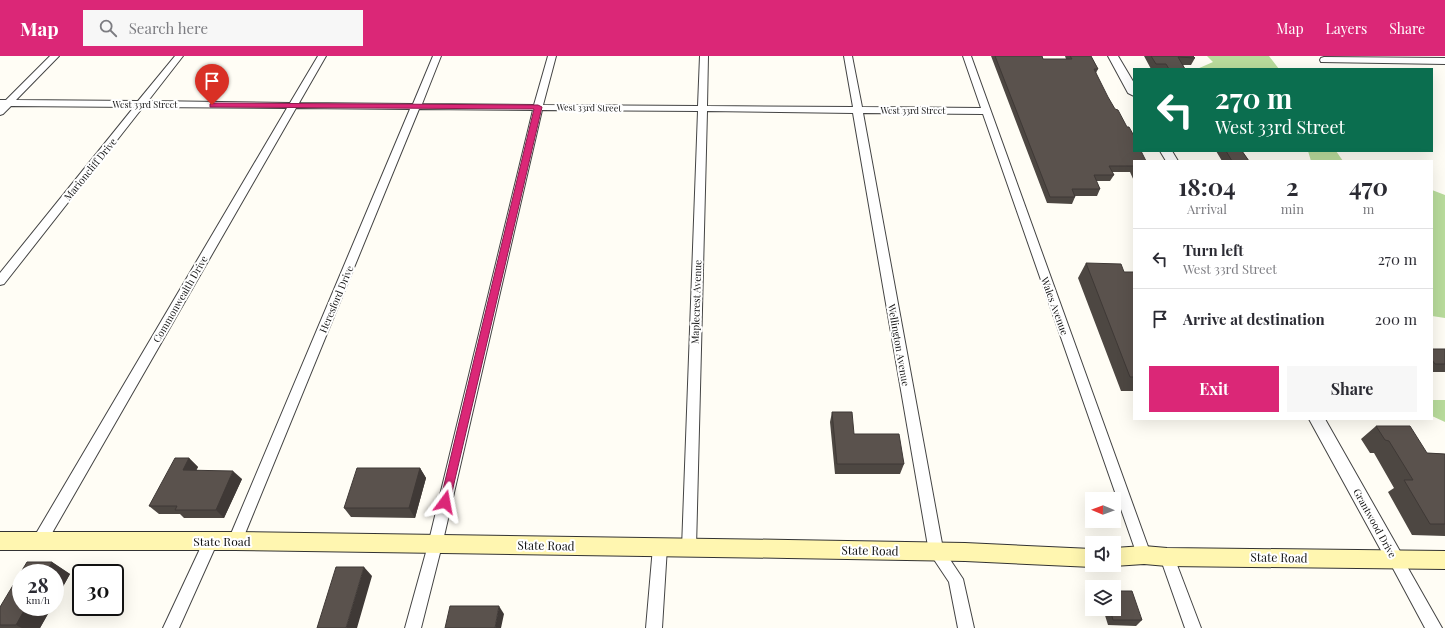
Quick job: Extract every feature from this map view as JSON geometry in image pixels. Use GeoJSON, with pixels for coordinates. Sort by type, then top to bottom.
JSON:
{"type":"FeatureCollection","features":[{"type":"Feature","properties":{"kind":"main road","name":"State Road"},"geometry":{"type":"LineString","coordinates":[[0,541],[235,541],[660,547],[936,552],[1085,558]]}},
{"type":"Feature","properties":{"kind":"main road","name":"State Road"},"geometry":{"type":"LineString","coordinates":[[1121,557],[1144,555],[1167,557],[1445,560]]}},
{"type":"Feature","properties":{"kind":"street"},"geometry":{"type":"LineString","coordinates":[[0,112],[4,103],[55,56]]}},
{"type":"Feature","properties":{"kind":"street","name":"Marioncliff Drive"},"geometry":{"type":"LineString","coordinates":[[0,281],[179,56]]}},
{"type":"Feature","properties":{"kind":"street","name":"Commonwealth Drive"},"geometry":{"type":"LineString","coordinates":[[39,542],[322,56]]}},
{"type":"Feature","properties":{"kind":"street","name":"Heresford Drive"},"geometry":{"type":"LineString","coordinates":[[235,541],[437,56]]}},
{"type":"Feature","properties":{"kind":"street"},"geometry":{"type":"LineString","coordinates":[[413,628],[435,545],[538,107],[552,56]]}},
{"type":"Feature","properties":{"kind":"street","name":"Maplecrest Avenue"},"geometry":{"type":"LineString","coordinates":[[689,548],[704,56]]}},
{"type":"Feature","properties":{"kind":"street","name":"Wellington Avenue"},"geometry":{"type":"LineString","coordinates":[[848,56],[936,552],[956,579],[966,628]]}},
{"type":"Feature","properties":{"kind":"street","name":"Wales Avenue"},"geometry":{"type":"LineString","coordinates":[[967,56],[1144,555]]}},
{"type":"Feature","properties":{"kind":"street"},"geometry":{"type":"LineString","coordinates":[[1113,56],[1133,91]]}},
{"type":"Feature","properties":{"kind":"street"},"geometry":{"type":"LineString","coordinates":[[1322,58],[1445,61]]}},
{"type":"Feature","properties":{"kind":"street"},"geometry":{"type":"LineString","coordinates":[[1322,58],[1330,68]]}},
{"type":"Feature","properties":{"kind":"street","name":"West 33rd Street"},"geometry":{"type":"LineString","coordinates":[[4,103],[416,108],[538,107],[987,111]]}},
{"type":"Feature","properties":{"kind":"street","name":"Grantwood Drive"},"geometry":{"type":"LineString","coordinates":[[1318,420],[1434,628]]}},
{"type":"Feature","properties":{"kind":"street"},"geometry":{"type":"LineString","coordinates":[[171,628],[211,541]]}},
{"type":"Feature","properties":{"kind":"street"},"geometry":{"type":"LineString","coordinates":[[654,628],[660,547]]}},
{"type":"Feature","properties":{"kind":"street"},"geometry":{"type":"LineString","coordinates":[[1167,557],[1193,628]]}},
{"type":"Feature","properties":{"kind":"green space"},"geometry":{"type":"Polygon","coordinates":[[[1207,56],[1269,56],[1278,68],[1199,68],[1213,62],[1207,56]]]}},
{"type":"Feature","properties":{"kind":"green space"},"geometry":{"type":"Polygon","coordinates":[[[1308,152],[1337,152],[1342,160],[1311,160],[1308,152]]]}},
{"type":"Feature","properties":{"kind":"green space"},"geometry":{"type":"Polygon","coordinates":[[[1433,190],[1445,195],[1445,318],[1433,316],[1433,190]]]}},
{"type":"Feature","properties":{"kind":"green space"},"geometry":{"type":"Polygon","coordinates":[[[1433,400],[1445,400],[1445,422],[1433,416],[1433,400]]]}},
{"type":"Feature","properties":{"kind":"building"},"geometry":{"type":"Polygon","coordinates":[[[995,56],[1042,56],[1043,59],[1072,59],[1070,56],[1091,56],[1098,69],[1094,69],[1108,97],[1133,134],[1133,152],[1142,152],[1146,160],[1133,160],[1133,166],[1109,166],[1114,175],[1094,175],[1100,189],[1072,189],[1075,197],[1050,197],[995,56]]]}},
{"type":"Feature","properties":{"kind":"building"},"geometry":{"type":"Polygon","coordinates":[[[1151,56],[1193,56],[1195,58],[1178,57],[1184,68],[1168,68],[1166,64],[1156,64],[1151,56]]]}},
{"type":"Feature","properties":{"kind":"building"},"geometry":{"type":"Polygon","coordinates":[[[1227,152],[1243,152],[1248,160],[1231,160],[1227,152]]]}},
{"type":"Feature","properties":{"kind":"building"},"geometry":{"type":"Polygon","coordinates":[[[1086,263],[1121,264],[1124,272],[1133,272],[1133,377],[1130,377],[1086,263]]]}},
{"type":"Feature","properties":{"kind":"building"},"geometry":{"type":"Polygon","coordinates":[[[1433,349],[1445,349],[1445,364],[1435,364],[1433,361],[1433,349]]]}},
{"type":"Feature","properties":{"kind":"building"},"geometry":{"type":"Polygon","coordinates":[[[832,412],[852,412],[854,434],[899,434],[904,464],[837,464],[832,412]]]}},
{"type":"Feature","properties":{"kind":"building"},"geometry":{"type":"Polygon","coordinates":[[[1376,426],[1410,426],[1427,453],[1445,454],[1445,524],[1430,524],[1404,480],[1413,480],[1389,441],[1385,440],[1376,426]]]}},
{"type":"Feature","properties":{"kind":"building"},"geometry":{"type":"Polygon","coordinates":[[[175,458],[189,458],[183,470],[233,471],[216,510],[175,510],[177,506],[149,506],[175,458]]]}},
{"type":"Feature","properties":{"kind":"building"},"geometry":{"type":"Polygon","coordinates":[[[357,468],[420,468],[409,508],[344,508],[357,468]]]}},
{"type":"Feature","properties":{"kind":"building"},"geometry":{"type":"Polygon","coordinates":[[[27,562],[52,562],[51,564],[26,564],[27,562]]]}},
{"type":"Feature","properties":{"kind":"building"},"geometry":{"type":"Polygon","coordinates":[[[336,567],[364,567],[346,628],[317,628],[336,567]]]}},
{"type":"Feature","properties":{"kind":"building"},"geometry":{"type":"Polygon","coordinates":[[[12,587],[12,616],[21,616],[16,625],[0,625],[0,607],[12,587]]]}},
{"type":"Feature","properties":{"kind":"building"},"geometry":{"type":"Polygon","coordinates":[[[1121,591],[1132,591],[1142,620],[1113,620],[1112,616],[1121,616],[1121,591]]]}},
{"type":"Feature","properties":{"kind":"building"},"geometry":{"type":"Polygon","coordinates":[[[450,606],[499,606],[495,628],[445,628],[450,606]]]}},
{"type":"Feature","properties":{"kind":"route"},"geometry":{"type":"LineString","coordinates":[[212,105],[416,108],[538,107],[445,502]]}}]}
